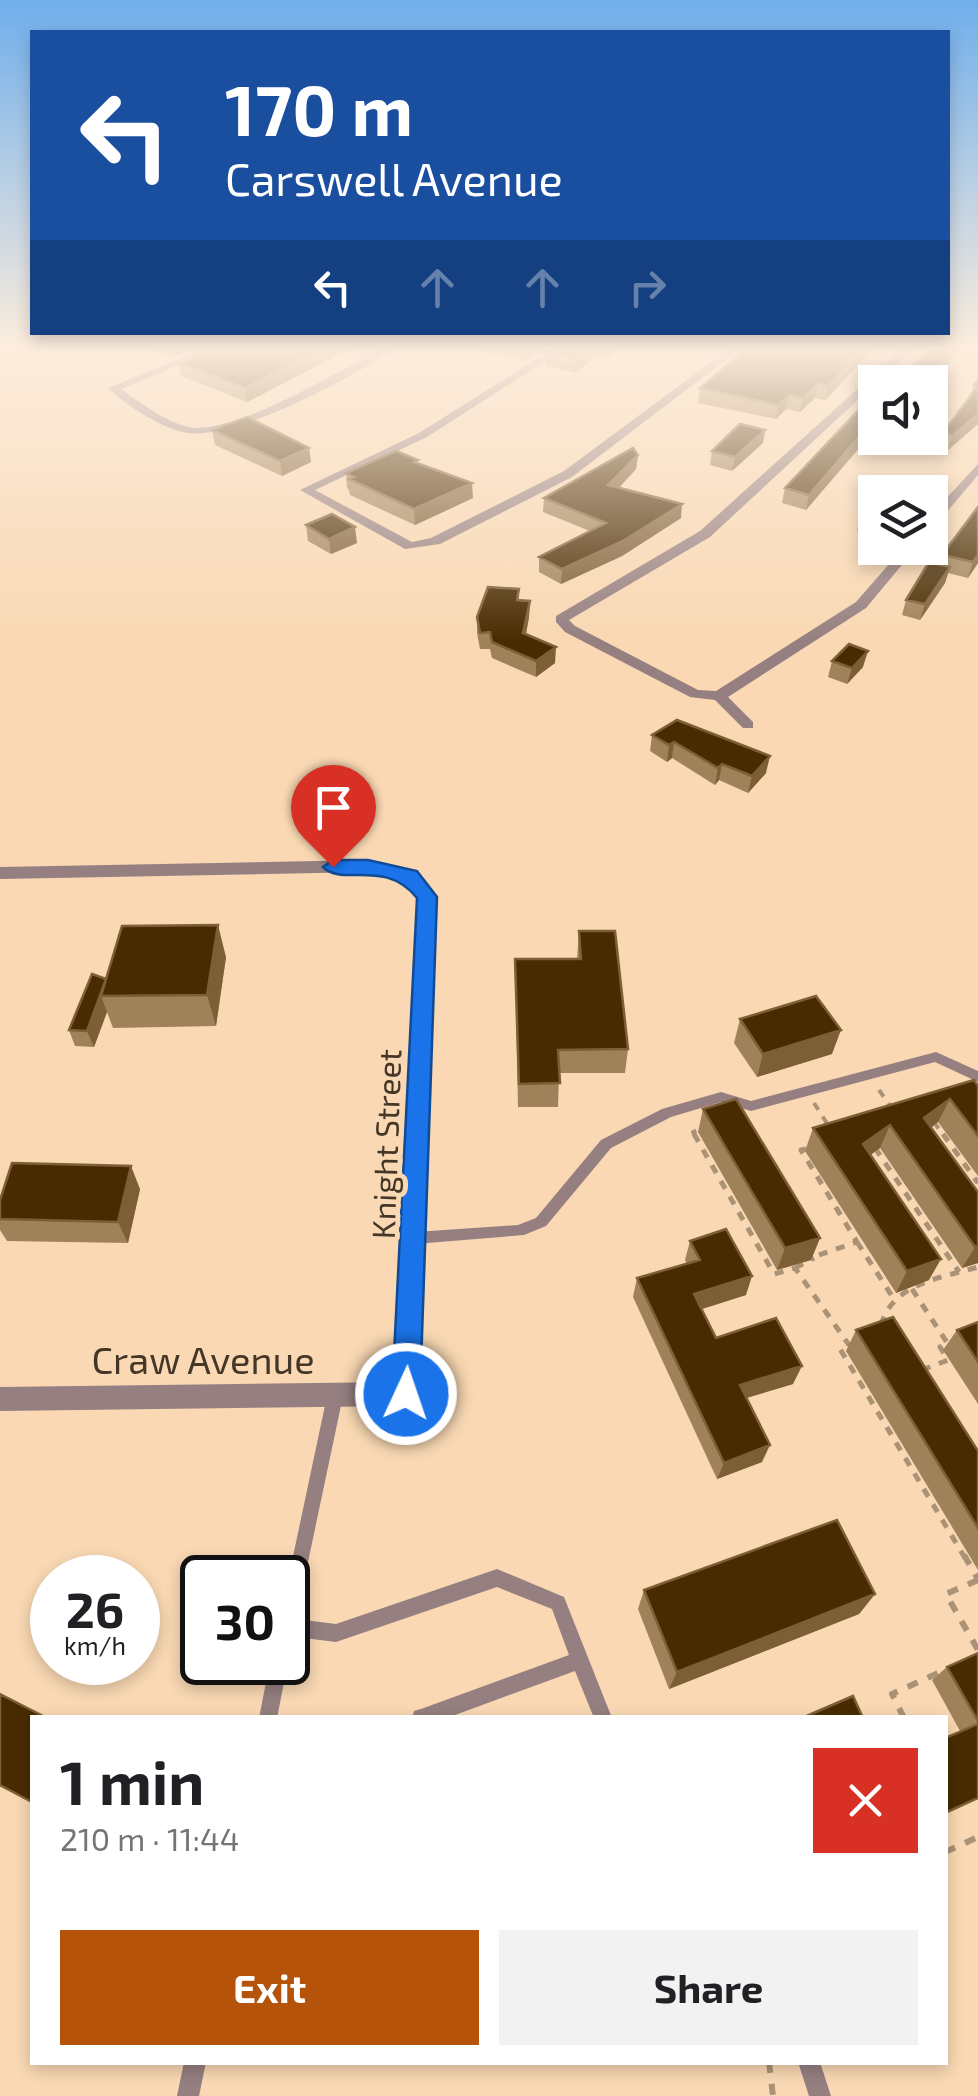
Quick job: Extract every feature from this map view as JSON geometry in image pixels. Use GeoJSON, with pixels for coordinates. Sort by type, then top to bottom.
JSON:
{"type":"FeatureCollection","features":[{"type":"Feature","properties":{"kind":"street"},"geometry":{"type":"LineString","coordinates":[[399,446],[306,488],[410,546],[436,541],[568,474],[606,446]]}},
{"type":"Feature","properties":{"kind":"street"},"geometry":{"type":"LineString","coordinates":[[802,446],[705,534],[563,616],[570,629],[695,694],[719,696],[861,605],[895,565]]}},
{"type":"Feature","properties":{"kind":"street"},"geometry":{"type":"LineString","coordinates":[[948,503],[978,468]]}},
{"type":"Feature","properties":{"kind":"street"},"geometry":{"type":"LineString","coordinates":[[719,696],[748,725]]}},
{"type":"Feature","properties":{"kind":"street","name":"Knight Street"},"geometry":{"type":"LineString","coordinates":[[0,872],[368,866],[410,876],[427,897],[406,1394]]}},
{"type":"Feature","properties":{"kind":"street","name":"Craw Avenue"},"geometry":{"type":"LineString","coordinates":[[0,1399],[406,1394]]}},
{"type":"Feature","properties":{"kind":"lane"},"geometry":{"type":"LineString","coordinates":[[415,1238],[518,1231],[541,1222],[606,1144],[666,1113],[722,1097],[751,1106],[936,1057],[978,1078]]}},
{"type":"Feature","properties":{"kind":"lane"},"geometry":{"type":"LineString","coordinates":[[301,1555],[335,1396]]}},
{"type":"Feature","properties":{"kind":"lane"},"geometry":{"type":"LineString","coordinates":[[310,1630],[336,1633],[498,1578],[558,1603],[602,1715]]}},
{"type":"Feature","properties":{"kind":"lane"},"geometry":{"type":"LineString","coordinates":[[429,1715],[580,1660]]}},
{"type":"Feature","properties":{"kind":"lane"},"geometry":{"type":"LineString","coordinates":[[269,1715],[274,1685]]}},
{"type":"Feature","properties":{"kind":"lane"},"geometry":{"type":"LineString","coordinates":[[188,2096],[195,2065]]}},
{"type":"Feature","properties":{"kind":"lane"},"geometry":{"type":"LineString","coordinates":[[809,2065],[820,2096]]}},
{"type":"Feature","properties":{"kind":"path"},"geometry":{"type":"LineString","coordinates":[[867,1074],[901,1120]]}},
{"type":"Feature","properties":{"kind":"path"},"geometry":{"type":"LineString","coordinates":[[805,1090],[837,1139]]}},
{"type":"Feature","properties":{"kind":"path"},"geometry":{"type":"LineString","coordinates":[[698,1104],[713,1126],[692,1132],[774,1274],[857,1242]]}},
{"type":"Feature","properties":{"kind":"path"},"geometry":{"type":"LineString","coordinates":[[927,1112],[978,1183]]}},
{"type":"Feature","properties":{"kind":"path"},"geometry":{"type":"LineString","coordinates":[[819,1145],[801,1150],[892,1296]]}},
{"type":"Feature","properties":{"kind":"path"},"geometry":{"type":"LineString","coordinates":[[874,1147],[960,1273]]}},
{"type":"Feature","properties":{"kind":"path"},"geometry":{"type":"LineString","coordinates":[[923,1266],[934,1282]]}},
{"type":"Feature","properties":{"kind":"path"},"geometry":{"type":"LineString","coordinates":[[882,1334],[883,1309],[892,1296],[978,1267]]}},
{"type":"Feature","properties":{"kind":"path"},"geometry":{"type":"LineString","coordinates":[[795,1268],[848,1345]]}},
{"type":"Feature","properties":{"kind":"path"},"geometry":{"type":"LineString","coordinates":[[912,1289],[948,1344]]}},
{"type":"Feature","properties":{"kind":"path"},"geometry":{"type":"LineString","coordinates":[[908,1375],[948,1360],[940,1347],[963,1339]]}},
{"type":"Feature","properties":{"kind":"path"},"geometry":{"type":"LineString","coordinates":[[865,1340],[840,1350],[978,1580],[946,1594],[978,1653]]}},
{"type":"Feature","properties":{"kind":"path"},"geometry":{"type":"LineString","coordinates":[[902,1715],[892,1694],[960,1662]]}},
{"type":"Feature","properties":{"kind":"path"},"geometry":{"type":"LineString","coordinates":[[948,1851],[978,1838]]}},
{"type":"Feature","properties":{"kind":"path"},"geometry":{"type":"LineString","coordinates":[[769,2065],[773,2096]]}},
{"type":"Feature","properties":{"kind":"building"},"geometry":{"type":"Polygon","coordinates":[[[247,446],[309,448],[280,461],[247,446]]]}},
{"type":"Feature","properties":{"kind":"building"},"geometry":{"type":"Polygon","coordinates":[[[717,446],[747,446],[735,457],[712,451],[717,446]]]}},
{"type":"Feature","properties":{"kind":"building"},"geometry":{"type":"Polygon","coordinates":[[[825,446],[851,446],[809,495],[785,488],[825,446]]]}},
{"type":"Feature","properties":{"kind":"building"},"geometry":{"type":"Polygon","coordinates":[[[633,448],[638,455],[608,485],[682,504],[623,541],[562,569],[539,557],[606,523],[544,498],[633,448]]]}},
{"type":"Feature","properties":{"kind":"building"},"geometry":{"type":"Polygon","coordinates":[[[396,451],[418,460],[414,462],[472,483],[414,509],[349,479],[354,477],[346,473],[396,451]]]}},
{"type":"Feature","properties":{"kind":"building"},"geometry":{"type":"Polygon","coordinates":[[[978,507],[978,555],[973,562],[948,556],[948,547],[978,507]]]}},
{"type":"Feature","properties":{"kind":"building"},"geometry":{"type":"Polygon","coordinates":[[[332,514],[355,527],[329,539],[306,525],[332,514]]]}},
{"type":"Feature","properties":{"kind":"building"},"geometry":{"type":"Polygon","coordinates":[[[927,565],[950,567],[925,604],[906,600],[927,565]]]}},
{"type":"Feature","properties":{"kind":"building"},"geometry":{"type":"Polygon","coordinates":[[[488,587],[519,589],[517,600],[530,601],[523,633],[556,647],[536,661],[492,642],[490,632],[480,633],[477,617],[488,587]]]}},
{"type":"Feature","properties":{"kind":"building"},"geometry":{"type":"Polygon","coordinates":[[[849,644],[868,651],[852,668],[832,661],[849,644]]]}},
{"type":"Feature","properties":{"kind":"building"},"geometry":{"type":"Polygon","coordinates":[[[677,720],[770,756],[752,776],[722,764],[718,768],[674,742],[669,745],[652,735],[677,720]]]}},
{"type":"Feature","properties":{"kind":"building"},"geometry":{"type":"Polygon","coordinates":[[[218,925],[207,995],[101,996],[122,926],[218,925]]]}},
{"type":"Feature","properties":{"kind":"building"},"geometry":{"type":"Polygon","coordinates":[[[579,931],[615,931],[628,1049],[558,1050],[560,1083],[519,1084],[515,959],[581,959],[579,931]]]}},
{"type":"Feature","properties":{"kind":"building"},"geometry":{"type":"Polygon","coordinates":[[[92,974],[106,979],[87,1031],[69,1030],[92,974]]]}},
{"type":"Feature","properties":{"kind":"building"},"geometry":{"type":"Polygon","coordinates":[[[816,996],[841,1030],[763,1054],[740,1019],[816,996]]]}},
{"type":"Feature","properties":{"kind":"building"},"geometry":{"type":"Polygon","coordinates":[[[974,1080],[978,1086],[978,1136],[950,1099],[924,1118],[978,1192],[978,1246],[975,1247],[890,1125],[863,1144],[941,1259],[907,1271],[813,1128],[974,1080]]]}},
{"type":"Feature","properties":{"kind":"building"},"geometry":{"type":"Polygon","coordinates":[[[736,1099],[820,1238],[785,1248],[703,1109],[736,1099]]]}},
{"type":"Feature","properties":{"kind":"building"},"geometry":{"type":"Polygon","coordinates":[[[12,1163],[131,1166],[118,1222],[0,1219],[0,1200],[12,1163]]]}},
{"type":"Feature","properties":{"kind":"building"},"geometry":{"type":"Polygon","coordinates":[[[726,1229],[752,1276],[694,1294],[716,1338],[776,1318],[802,1366],[740,1385],[770,1445],[724,1463],[637,1278],[700,1260],[690,1241],[726,1229]]]}},
{"type":"Feature","properties":{"kind":"building"},"geometry":{"type":"Polygon","coordinates":[[[893,1317],[978,1451],[978,1528],[856,1330],[893,1317]]]}},
{"type":"Feature","properties":{"kind":"building"},"geometry":{"type":"Polygon","coordinates":[[[978,1322],[978,1362],[957,1330],[978,1322]]]}},
{"type":"Feature","properties":{"kind":"building"},"geometry":{"type":"Polygon","coordinates":[[[837,1520],[875,1594],[677,1672],[644,1590],[837,1520]]]}},
{"type":"Feature","properties":{"kind":"building"},"geometry":{"type":"Polygon","coordinates":[[[978,1653],[978,1721],[947,1667],[978,1653]]]}},
{"type":"Feature","properties":{"kind":"building"},"geometry":{"type":"Polygon","coordinates":[[[0,1694],[41,1715],[30,1715],[30,1801],[0,1785],[0,1694]]]}},
{"type":"Feature","properties":{"kind":"building"},"geometry":{"type":"Polygon","coordinates":[[[853,1696],[862,1715],[809,1715],[853,1696]]]}},
{"type":"Feature","properties":{"kind":"building"},"geometry":{"type":"Polygon","coordinates":[[[978,1724],[978,1798],[948,1812],[948,1737],[978,1724]]]}},
{"type":"Feature","properties":{"kind":"route"},"geometry":{"type":"LineString","coordinates":[[333,867],[368,866],[410,876],[427,897],[406,1394]]}}]}
